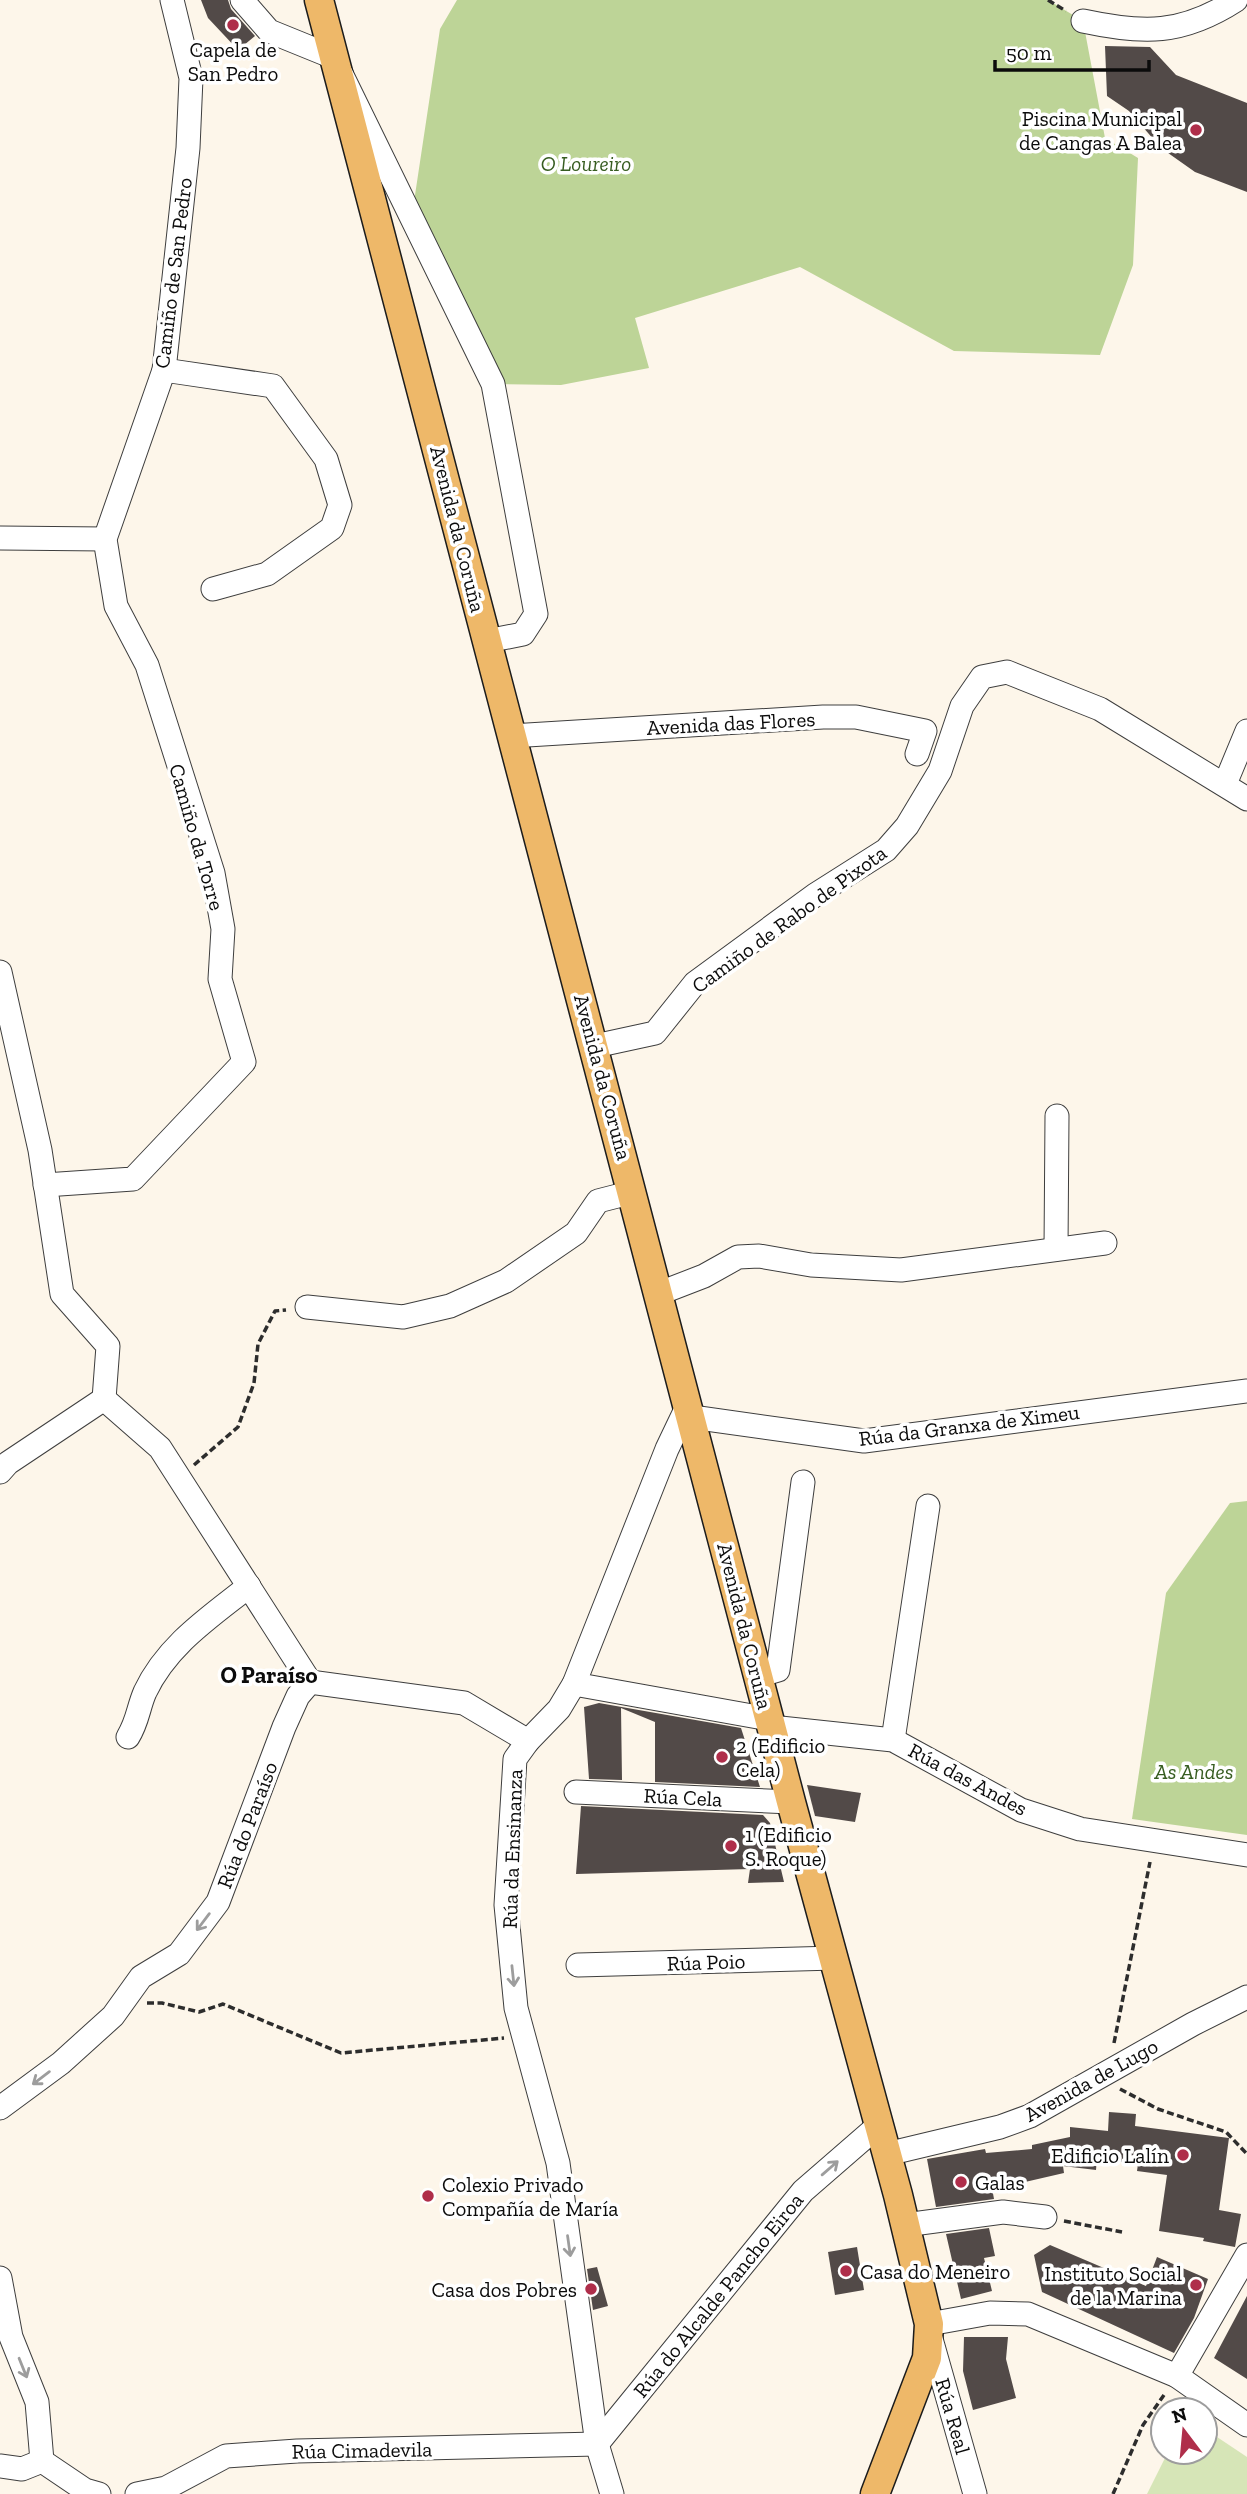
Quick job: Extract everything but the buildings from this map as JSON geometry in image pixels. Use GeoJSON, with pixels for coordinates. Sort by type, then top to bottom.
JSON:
{"type":"FeatureCollection","features":[{"type":"Feature","properties":{"kind":"main road","name":"Avenida da Coruña"},"geometry":{"type":"LineString","coordinates":[[319,0],[660,1293],[770,1723],[887,2154],[930,2331]]}},
{"type":"Feature","properties":{"kind":"main road"},"geometry":{"type":"LineString","coordinates":[[875,2494],[927,2358],[930,2331]]}},
{"type":"Feature","properties":{"kind":"street","name":"Camiño de San Pedro"},"geometry":{"type":"LineString","coordinates":[[105,539],[164,370],[188,148],[191,78],[172,0]]}},
{"type":"Feature","properties":{"kind":"street"},"geometry":{"type":"LineString","coordinates":[[242,0],[269,31],[333,57],[493,384],[536,614],[523,634],[487,641]]}},
{"type":"Feature","properties":{"kind":"street"},"geometry":{"type":"LineString","coordinates":[[1083,21],[1127,31],[1167,30],[1214,14],[1236,0]]}},
{"type":"Feature","properties":{"kind":"street"},"geometry":{"type":"LineString","coordinates":[[164,370],[273,386],[326,458],[340,505],[332,528],[267,574],[213,589]]}},
{"type":"Feature","properties":{"kind":"street"},"geometry":{"type":"LineString","coordinates":[[0,538],[105,539]]}},
{"type":"Feature","properties":{"kind":"street","name":"Camiño da Torre"},"geometry":{"type":"LineString","coordinates":[[45,1185],[133,1179],[244,1062],[220,979],[223,929],[212,873],[147,665],[116,606],[105,539]]}},
{"type":"Feature","properties":{"kind":"street","name":"Camiño de Rabo de Pixota"},"geometry":{"type":"LineString","coordinates":[[595,1046],[655,1033],[695,983],[815,895],[886,850],[907,826],[940,772],[962,706],[982,677],[1006,672],[1100,709],[1247,799]]}},
{"type":"Feature","properties":{"kind":"street","name":"Avenida das Flores"},"geometry":{"type":"LineString","coordinates":[[511,736],[856,718],[925,731],[917,754]]}},
{"type":"Feature","properties":{"kind":"street"},"geometry":{"type":"LineString","coordinates":[[1225,784],[1247,731]]}},
{"type":"Feature","properties":{"kind":"street"},"geometry":{"type":"LineString","coordinates":[[0,972],[45,1185],[62,1294],[108,1346],[104,1399]]}},
{"type":"Feature","properties":{"kind":"street"},"geometry":{"type":"LineString","coordinates":[[1056,1249],[1057,1116]]}},
{"type":"Feature","properties":{"kind":"street"},"geometry":{"type":"LineString","coordinates":[[307,1307],[403,1317],[450,1306],[506,1281],[576,1233],[598,1201],[633,1192]]}},
{"type":"Feature","properties":{"kind":"street"},"geometry":{"type":"LineString","coordinates":[[660,1293],[704,1276],[738,1257],[758,1256],[811,1265],[901,1270],[1105,1243]]}},
{"type":"Feature","properties":{"kind":"street","name":"Rúa da Granxa de Ximeu"},"geometry":{"type":"LineString","coordinates":[[690,1411],[864,1441],[1247,1391]]}},
{"type":"Feature","properties":{"kind":"street"},"geometry":{"type":"LineString","coordinates":[[0,1472],[8,1463],[104,1399]]}},
{"type":"Feature","properties":{"kind":"street"},"geometry":{"type":"LineString","coordinates":[[104,1399],[160,1448],[310,1682],[464,1703],[528,1741]]}},
{"type":"Feature","properties":{"kind":"street","name":"Rúa da Ensinanza"},"geometry":{"type":"LineString","coordinates":[[612,2494],[597,2444],[558,2163],[516,2008],[506,1905],[515,1759],[528,1741],[559,1709],[573,1684],[667,1449],[690,1411]]}},
{"type":"Feature","properties":{"kind":"street"},"geometry":{"type":"LineString","coordinates":[[758,1676],[778,1670],[803,1482]]}},
{"type":"Feature","properties":{"kind":"street"},"geometry":{"type":"LineString","coordinates":[[893,1740],[928,1506]]}},
{"type":"Feature","properties":{"kind":"street"},"geometry":{"type":"LineString","coordinates":[[128,1737],[138,1720],[145,1693],[175,1645],[248,1586]]}},
{"type":"Feature","properties":{"kind":"street","name":"Rúa do Paraíso"},"geometry":{"type":"LineString","coordinates":[[0,2108],[61,2063],[113,2017],[141,1977],[180,1954],[218,1902],[284,1727],[298,1696],[310,1682]]}},
{"type":"Feature","properties":{"kind":"street","name":"Rúa das Andes"},"geometry":{"type":"LineString","coordinates":[[573,1684],[770,1723],[893,1740],[1021,1810],[1080,1829],[1247,1855]]}},
{"type":"Feature","properties":{"kind":"street","name":"Rúa Cela"},"geometry":{"type":"LineString","coordinates":[[576,1793],[791,1802]]}},
{"type":"Feature","properties":{"kind":"street","name":"Rúa Poio"},"geometry":{"type":"LineString","coordinates":[[578,1965],[835,1958]]}},
{"type":"Feature","properties":{"kind":"street","name":"Avenida de Lugo"},"geometry":{"type":"LineString","coordinates":[[887,2154],[1000,2127],[1114,2081],[1193,2024],[1247,1997]]}},
{"type":"Feature","properties":{"kind":"street","name":"Rúa do Alcalde Pancho Eiroa"},"geometry":{"type":"LineString","coordinates":[[597,2444],[803,2191],[879,2126]]}},
{"type":"Feature","properties":{"kind":"street"},"geometry":{"type":"LineString","coordinates":[[905,2225],[1003,2212],[1045,2217]]}},
{"type":"Feature","properties":{"kind":"street"},"geometry":{"type":"LineString","coordinates":[[1177,2376],[1247,2255]]}},
{"type":"Feature","properties":{"kind":"street"},"geometry":{"type":"LineString","coordinates":[[0,2278],[11,2337],[37,2403],[42,2461]]}},
{"type":"Feature","properties":{"kind":"street"},"geometry":{"type":"LineString","coordinates":[[930,2331],[990,2313],[1028,2314],[1177,2376],[1247,2426]]}},
{"type":"Feature","properties":{"kind":"street","name":"Rúa Real"},"geometry":{"type":"LineString","coordinates":[[930,2331],[975,2494]]}},
{"type":"Feature","properties":{"kind":"street","name":"Rúa Cimadevila"},"geometry":{"type":"LineString","coordinates":[[136,2494],[166,2488],[226,2456],[297,2451],[597,2444]]}},
{"type":"Feature","properties":{"kind":"street"},"geometry":{"type":"LineString","coordinates":[[0,2466],[22,2469],[42,2461]]}},
{"type":"Feature","properties":{"kind":"street"},"geometry":{"type":"LineString","coordinates":[[42,2461],[85,2490],[99,2494]]}},
{"type":"Feature","properties":{"kind":"path"},"geometry":{"type":"LineString","coordinates":[[179,1478],[238,1427],[254,1383],[258,1344],[275,1311],[307,1307]]}},
{"type":"Feature","properties":{"kind":"path"},"geometry":{"type":"LineString","coordinates":[[1153,1842],[1114,2081],[1158,2109],[1226,2132],[1247,2154]]}},
{"type":"Feature","properties":{"kind":"path"},"geometry":{"type":"LineString","coordinates":[[122,2003],[162,2003],[199,2012],[223,2004],[341,2053],[523,2036]]}},
{"type":"Feature","properties":{"kind":"path"},"geometry":{"type":"LineString","coordinates":[[1045,2217],[1122,2232]]}},
{"type":"Feature","properties":{"kind":"path"},"geometry":{"type":"LineString","coordinates":[[1113,2494],[1143,2425],[1177,2376]]}},
{"type":"Feature","properties":{"kind":"green space","name":"O Loureiro"},"geometry":{"type":"Polygon","coordinates":[[[457,0],[1048,0],[1083,21],[1105,138],[1138,158],[1133,265],[1100,355],[954,351],[800,267],[635,318],[649,368],[561,385],[493,384],[412,215],[440,29],[457,0]]]}},
{"type":"Feature","properties":{"kind":"green space","name":"As Andes"},"geometry":{"type":"Polygon","coordinates":[[[1247,1501],[1247,1835],[1132,1819],[1166,1593],[1230,1503],[1247,1501]]]}},
{"type":"Feature","properties":{"kind":"green space"},"geometry":{"type":"Polygon","coordinates":[[[1219,2438],[1247,2457],[1247,2494],[1147,2494],[1161,2466],[1219,2466],[1219,2438]]]}},
{"type":"Feature","properties":{"kind":"place","name":"Capela de San Pedro"},"geometry":{"type":"Point","coordinates":[233,25]}},
{"type":"Feature","properties":{"kind":"place","name":"Piscina Municipal de Cangas A Balea"},"geometry":{"type":"Point","coordinates":[1196,130]}},
{"type":"Feature","properties":{"kind":"place","name":"2 (Edificio Cela)"},"geometry":{"type":"Point","coordinates":[722,1757]}},
{"type":"Feature","properties":{"kind":"place","name":"1 (Edificio S. Roque)"},"geometry":{"type":"Point","coordinates":[731,1846]}},
{"type":"Feature","properties":{"kind":"place","name":"Edificio Lalín"},"geometry":{"type":"Point","coordinates":[1183,2155]}},
{"type":"Feature","properties":{"kind":"place","name":"Galas"},"geometry":{"type":"Point","coordinates":[961,2182]}},
{"type":"Feature","properties":{"kind":"place","name":"Colexio Privado Compañía de María"},"geometry":{"type":"Point","coordinates":[428,2196]}},
{"type":"Feature","properties":{"kind":"place","name":"Casa do Meneiro"},"geometry":{"type":"Point","coordinates":[846,2271]}},
{"type":"Feature","properties":{"kind":"place","name":"Instituto Social de la Marina"},"geometry":{"type":"Point","coordinates":[1196,2285]}},
{"type":"Feature","properties":{"kind":"place","name":"Casa dos Pobres"},"geometry":{"type":"Point","coordinates":[591,2289]}},
{"type":"Feature","properties":{"kind":"district","name":"O Paraíso"},"geometry":{"type":"Point","coordinates":[269,1675]}}]}
